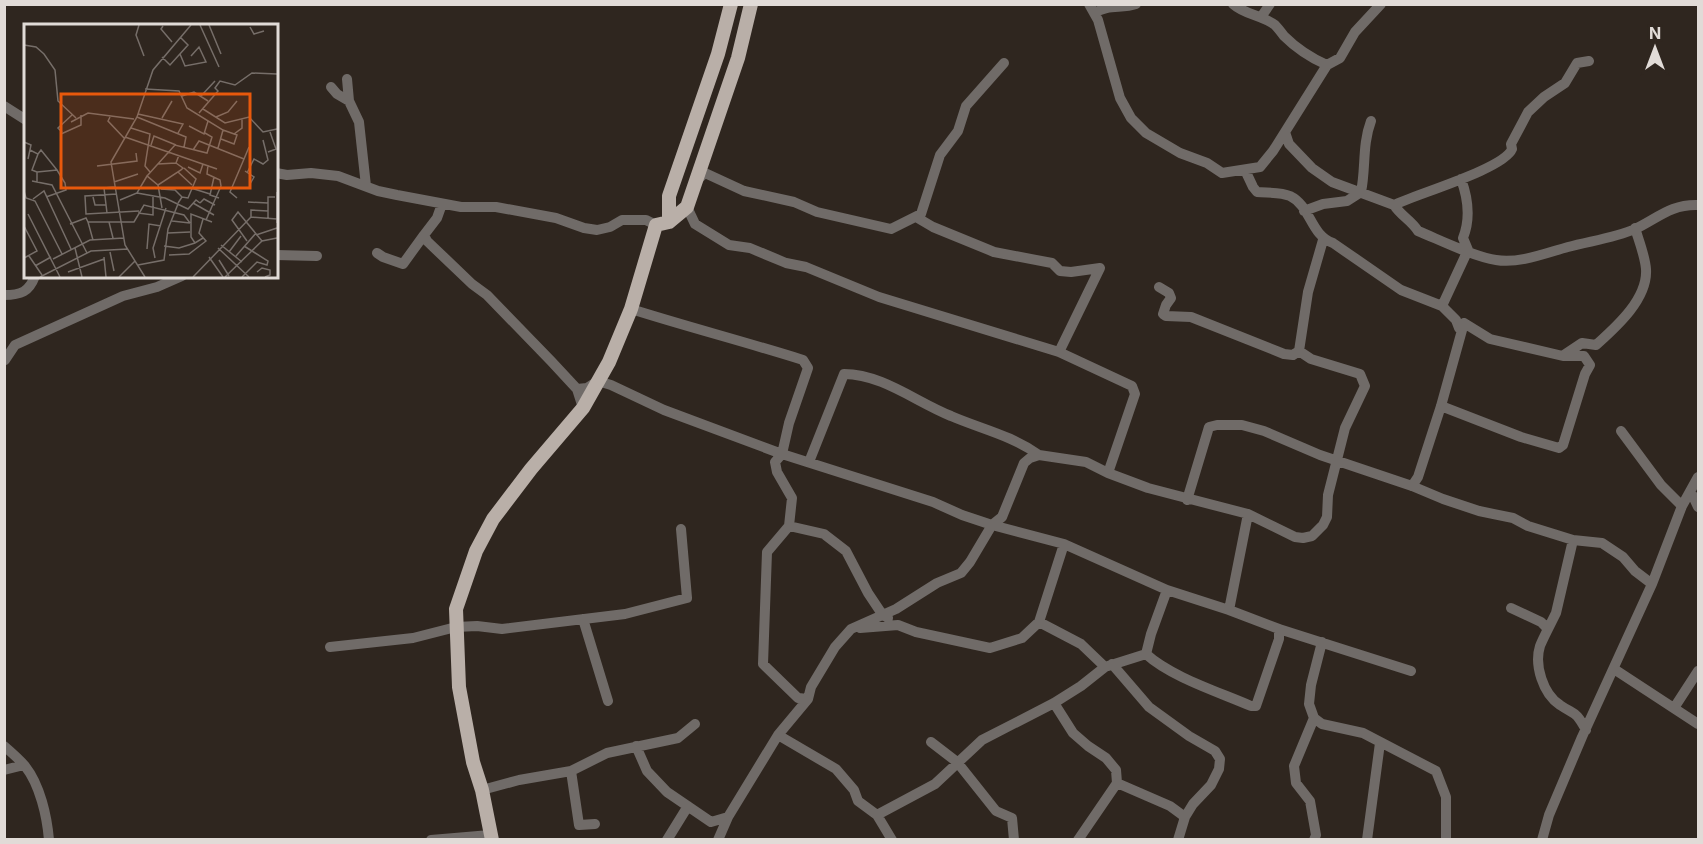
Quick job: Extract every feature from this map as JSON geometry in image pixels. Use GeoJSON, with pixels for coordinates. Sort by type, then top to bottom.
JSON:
{"type":"FeatureCollection","features":[{"type":"Feature","properties":{"kind":"main road"},"geometry":{"type":"LineString","coordinates":[[491,838],[482,790],[473,762],[459,687],[456,609],[476,551],[493,519],[531,469],[583,408],[609,362],[663,224],[669,196],[718,54],[731,4]]}},
{"type":"Feature","properties":{"kind":"main road"},"geometry":{"type":"LineString","coordinates":[[663,224],[687,207],[738,58],[751,4]]}},
{"type":"Feature","properties":{"kind":"street"},"geometry":{"type":"LineString","coordinates":[[1136,4],[1111,5],[1092,9],[1098,20],[1120,98],[1137,126],[1180,153],[1207,163],[1221,173],[1260,167],[1273,151],[1327,65],[1340,58],[1355,32],[1381,4]]}},
{"type":"Feature","properties":{"kind":"street"},"geometry":{"type":"LineString","coordinates":[[1233,4],[1245,12],[1261,16],[1309,57],[1327,65]]}},
{"type":"Feature","properties":{"kind":"street"},"geometry":{"type":"LineString","coordinates":[[1261,16],[1270,4]]}},
{"type":"Feature","properties":{"kind":"street"},"geometry":{"type":"LineString","coordinates":[[1394,205],[1461,179],[1507,157],[1512,149],[1511,144],[1528,112],[1544,97],[1565,83],[1576,63],[1589,61]]}},
{"type":"Feature","properties":{"kind":"street"},"geometry":{"type":"LineString","coordinates":[[697,180],[705,173],[744,191],[794,202],[818,212],[891,229],[921,214],[940,155],[958,131],[966,106],[1004,63]]}},
{"type":"Feature","properties":{"kind":"street"},"geometry":{"type":"LineString","coordinates":[[347,79],[349,101],[360,122],[362,163],[366,186]]}},
{"type":"Feature","properties":{"kind":"street"},"geometry":{"type":"LineString","coordinates":[[331,87],[337,94],[349,101]]}},
{"type":"Feature","properties":{"kind":"street"},"geometry":{"type":"LineString","coordinates":[[4,106],[24,119]]}},
{"type":"Feature","properties":{"kind":"street"},"geometry":{"type":"LineString","coordinates":[[1361,192],[1364,148],[1371,122]]}},
{"type":"Feature","properties":{"kind":"street"},"geometry":{"type":"LineString","coordinates":[[1285,132],[1290,144],[1312,168],[1332,182],[1394,205],[1399,214],[1412,222],[1418,231],[1481,257],[1498,261],[1514,260],[1607,238],[1635,228],[1664,211],[1698,205]]}},
{"type":"Feature","properties":{"kind":"street"},"geometry":{"type":"LineString","coordinates":[[1245,170],[1257,192],[1287,195],[1299,202],[1323,240],[1333,243],[1401,290],[1442,306],[1456,320],[1459,328],[1464,323]]}},
{"type":"Feature","properties":{"kind":"street"},"geometry":{"type":"LineString","coordinates":[[278,173],[322,173],[397,195],[461,207],[496,207],[556,218],[597,230],[622,220],[646,220],[663,224]]}},
{"type":"Feature","properties":{"kind":"street"},"geometry":{"type":"LineString","coordinates":[[1442,306],[1468,250],[1463,238],[1468,227],[1468,212],[1466,192],[1461,179]]}},
{"type":"Feature","properties":{"kind":"street"},"geometry":{"type":"LineString","coordinates":[[1304,211],[1323,204],[1347,201],[1361,192]]}},
{"type":"Feature","properties":{"kind":"street"},"geometry":{"type":"LineString","coordinates":[[377,253],[403,264],[437,218],[442,204]]}},
{"type":"Feature","properties":{"kind":"street"},"geometry":{"type":"LineString","coordinates":[[687,207],[695,224],[729,244],[750,248],[786,263],[806,267],[879,297],[1059,352],[1132,386],[1135,394],[1108,473]]}},
{"type":"Feature","properties":{"kind":"street"},"geometry":{"type":"LineString","coordinates":[[916,218],[994,252],[1052,263],[1060,271],[1071,272],[1100,268],[1059,352]]}},
{"type":"Feature","properties":{"kind":"street"},"geometry":{"type":"LineString","coordinates":[[1563,356],[1582,344],[1596,345],[1636,302],[1644,285],[1646,269],[1635,228]]}},
{"type":"Feature","properties":{"kind":"street"},"geometry":{"type":"LineString","coordinates":[[424,235],[427,241],[472,284],[487,295],[577,389],[583,408]]}},
{"type":"Feature","properties":{"kind":"street"},"geometry":{"type":"LineString","coordinates":[[1159,287],[1169,293],[1171,298],[1164,309],[1163,314],[1166,316],[1191,318],[1284,354],[1293,355],[1299,351],[1308,292],[1323,240]]}},
{"type":"Feature","properties":{"kind":"street"},"geometry":{"type":"LineString","coordinates":[[278,255],[317,256]]}},
{"type":"Feature","properties":{"kind":"street"},"geometry":{"type":"LineString","coordinates":[[4,295],[20,295],[28,290],[34,278]]}},
{"type":"Feature","properties":{"kind":"street"},"geometry":{"type":"LineString","coordinates":[[8,351],[123,296],[157,287],[177,278]]}},
{"type":"Feature","properties":{"kind":"street"},"geometry":{"type":"LineString","coordinates":[[631,309],[698,331],[721,334],[807,363],[808,368],[789,423],[782,454],[775,462],[777,472],[792,498],[789,526],[767,552],[763,664],[798,698],[808,699]]}},
{"type":"Feature","properties":{"kind":"street"},"geometry":{"type":"LineString","coordinates":[[1441,406],[1521,437],[1559,448],[1563,445],[1585,374],[1590,365],[1584,356],[1563,356],[1490,339],[1464,323]]}},
{"type":"Feature","properties":{"kind":"street"},"geometry":{"type":"LineString","coordinates":[[1412,486],[1418,477],[1441,406],[1464,323]]}},
{"type":"Feature","properties":{"kind":"street"},"geometry":{"type":"LineString","coordinates":[[718,840],[728,817],[778,735],[808,699],[811,687],[835,647],[851,629],[896,609],[936,583],[961,573],[992,525],[1002,517],[1024,463],[1030,458],[1039,455],[1086,462],[1108,473],[1187,500],[1248,514],[1295,537],[1312,536],[1317,532],[1327,517],[1328,495],[1345,428],[1365,386],[1360,374],[1311,359],[1299,351]]}},
{"type":"Feature","properties":{"kind":"street"},"geometry":{"type":"LineString","coordinates":[[809,462],[844,374],[856,374],[876,381],[950,416],[1001,433],[1024,444],[1039,455]]}},
{"type":"Feature","properties":{"kind":"street"},"geometry":{"type":"LineString","coordinates":[[577,389],[587,388],[597,381],[611,385],[664,410],[782,454],[933,502],[992,525],[1064,544],[1167,590],[1411,671]]}},
{"type":"Feature","properties":{"kind":"street"},"geometry":{"type":"LineString","coordinates":[[1187,500],[1207,432],[1212,425],[1242,425],[1264,431],[1320,455],[1338,459],[1479,511],[1513,518],[1528,526],[1574,540],[1602,543],[1623,557],[1635,571],[1652,584]]}},
{"type":"Feature","properties":{"kind":"street"},"geometry":{"type":"LineString","coordinates":[[1622,431],[1661,485],[1682,506]]}},
{"type":"Feature","properties":{"kind":"street"},"geometry":{"type":"LineString","coordinates":[[1542,840],[1549,816],[1652,584],[1682,506],[1698,477]]}},
{"type":"Feature","properties":{"kind":"street"},"geometry":{"type":"LineString","coordinates":[[1691,492],[1698,507]]}},
{"type":"Feature","properties":{"kind":"street"},"geometry":{"type":"LineString","coordinates":[[1229,610],[1248,514]]}},
{"type":"Feature","properties":{"kind":"street"},"geometry":{"type":"LineString","coordinates":[[789,526],[824,534],[846,551],[882,614],[898,625],[916,632],[990,648],[1022,638],[1039,622],[1064,544]]}},
{"type":"Feature","properties":{"kind":"street"},"geometry":{"type":"LineString","coordinates":[[330,647],[413,638],[456,627],[502,628],[625,614],[687,598],[681,529]]}},
{"type":"Feature","properties":{"kind":"street"},"geometry":{"type":"LineString","coordinates":[[1574,540],[1556,613],[1540,646],[1538,657],[1547,694],[1560,706],[1577,714],[1586,730]]}},
{"type":"Feature","properties":{"kind":"street"},"geometry":{"type":"LineString","coordinates":[[1146,654],[1167,590]]}},
{"type":"Feature","properties":{"kind":"street"},"geometry":{"type":"LineString","coordinates":[[1511,609],[1541,622],[1548,629]]}},
{"type":"Feature","properties":{"kind":"street"},"geometry":{"type":"LineString","coordinates":[[583,619],[608,701]]}},
{"type":"Feature","properties":{"kind":"street"},"geometry":{"type":"LineString","coordinates":[[1039,622],[1081,644],[1108,666],[1149,707],[1189,736],[1215,751],[1220,759],[1219,770],[1211,785],[1193,804],[1185,817],[1178,840]]}},
{"type":"Feature","properties":{"kind":"street"},"geometry":{"type":"LineString","coordinates":[[851,629],[898,625]]}},
{"type":"Feature","properties":{"kind":"street"},"geometry":{"type":"LineString","coordinates":[[1146,654],[1174,673],[1251,706],[1256,706],[1279,639],[1279,629]]}},
{"type":"Feature","properties":{"kind":"street"},"geometry":{"type":"LineString","coordinates":[[1322,642],[1311,685],[1309,704],[1314,718],[1322,724],[1363,733],[1436,771],[1446,797],[1446,840]]}},
{"type":"Feature","properties":{"kind":"street"},"geometry":{"type":"LineString","coordinates":[[877,815],[935,784],[982,740],[1054,703],[1108,666],[1146,654]]}},
{"type":"Feature","properties":{"kind":"street"},"geometry":{"type":"LineString","coordinates":[[1614,669],[1698,724]]}},
{"type":"Feature","properties":{"kind":"street"},"geometry":{"type":"LineString","coordinates":[[1674,708],[1698,671]]}},
{"type":"Feature","properties":{"kind":"street"},"geometry":{"type":"LineString","coordinates":[[1054,703],[1074,733],[1106,758],[1116,770],[1117,783],[1078,840]]}},
{"type":"Feature","properties":{"kind":"street"},"geometry":{"type":"LineString","coordinates":[[1314,718],[1294,766],[1296,783],[1310,801],[1316,835],[1314,840]]}},
{"type":"Feature","properties":{"kind":"street"},"geometry":{"type":"LineString","coordinates":[[482,790],[519,780],[572,771],[607,753],[678,738],[695,724]]}},
{"type":"Feature","properties":{"kind":"street"},"geometry":{"type":"LineString","coordinates":[[778,735],[836,769],[854,790],[858,801],[877,815],[892,840]]}},
{"type":"Feature","properties":{"kind":"street"},"geometry":{"type":"LineString","coordinates":[[931,742],[957,762],[996,811],[1012,818],[1014,840]]}},
{"type":"Feature","properties":{"kind":"street"},"geometry":{"type":"LineString","coordinates":[[1367,840],[1380,743]]}},
{"type":"Feature","properties":{"kind":"street"},"geometry":{"type":"LineString","coordinates":[[4,746],[24,765],[39,797],[48,824],[49,840]]}},
{"type":"Feature","properties":{"kind":"street"},"geometry":{"type":"LineString","coordinates":[[636,746],[648,771],[667,792],[711,822],[728,817]]}},
{"type":"Feature","properties":{"kind":"street"},"geometry":{"type":"LineString","coordinates":[[4,770],[24,765]]}},
{"type":"Feature","properties":{"kind":"street"},"geometry":{"type":"LineString","coordinates":[[572,771],[579,825],[595,824]]}},
{"type":"Feature","properties":{"kind":"street"},"geometry":{"type":"LineString","coordinates":[[1117,783],[1170,806],[1185,817]]}},
{"type":"Feature","properties":{"kind":"street"},"geometry":{"type":"LineString","coordinates":[[667,840],[688,806]]}},
{"type":"Feature","properties":{"kind":"street"},"geometry":{"type":"LineString","coordinates":[[431,840],[491,838]]}}]}
